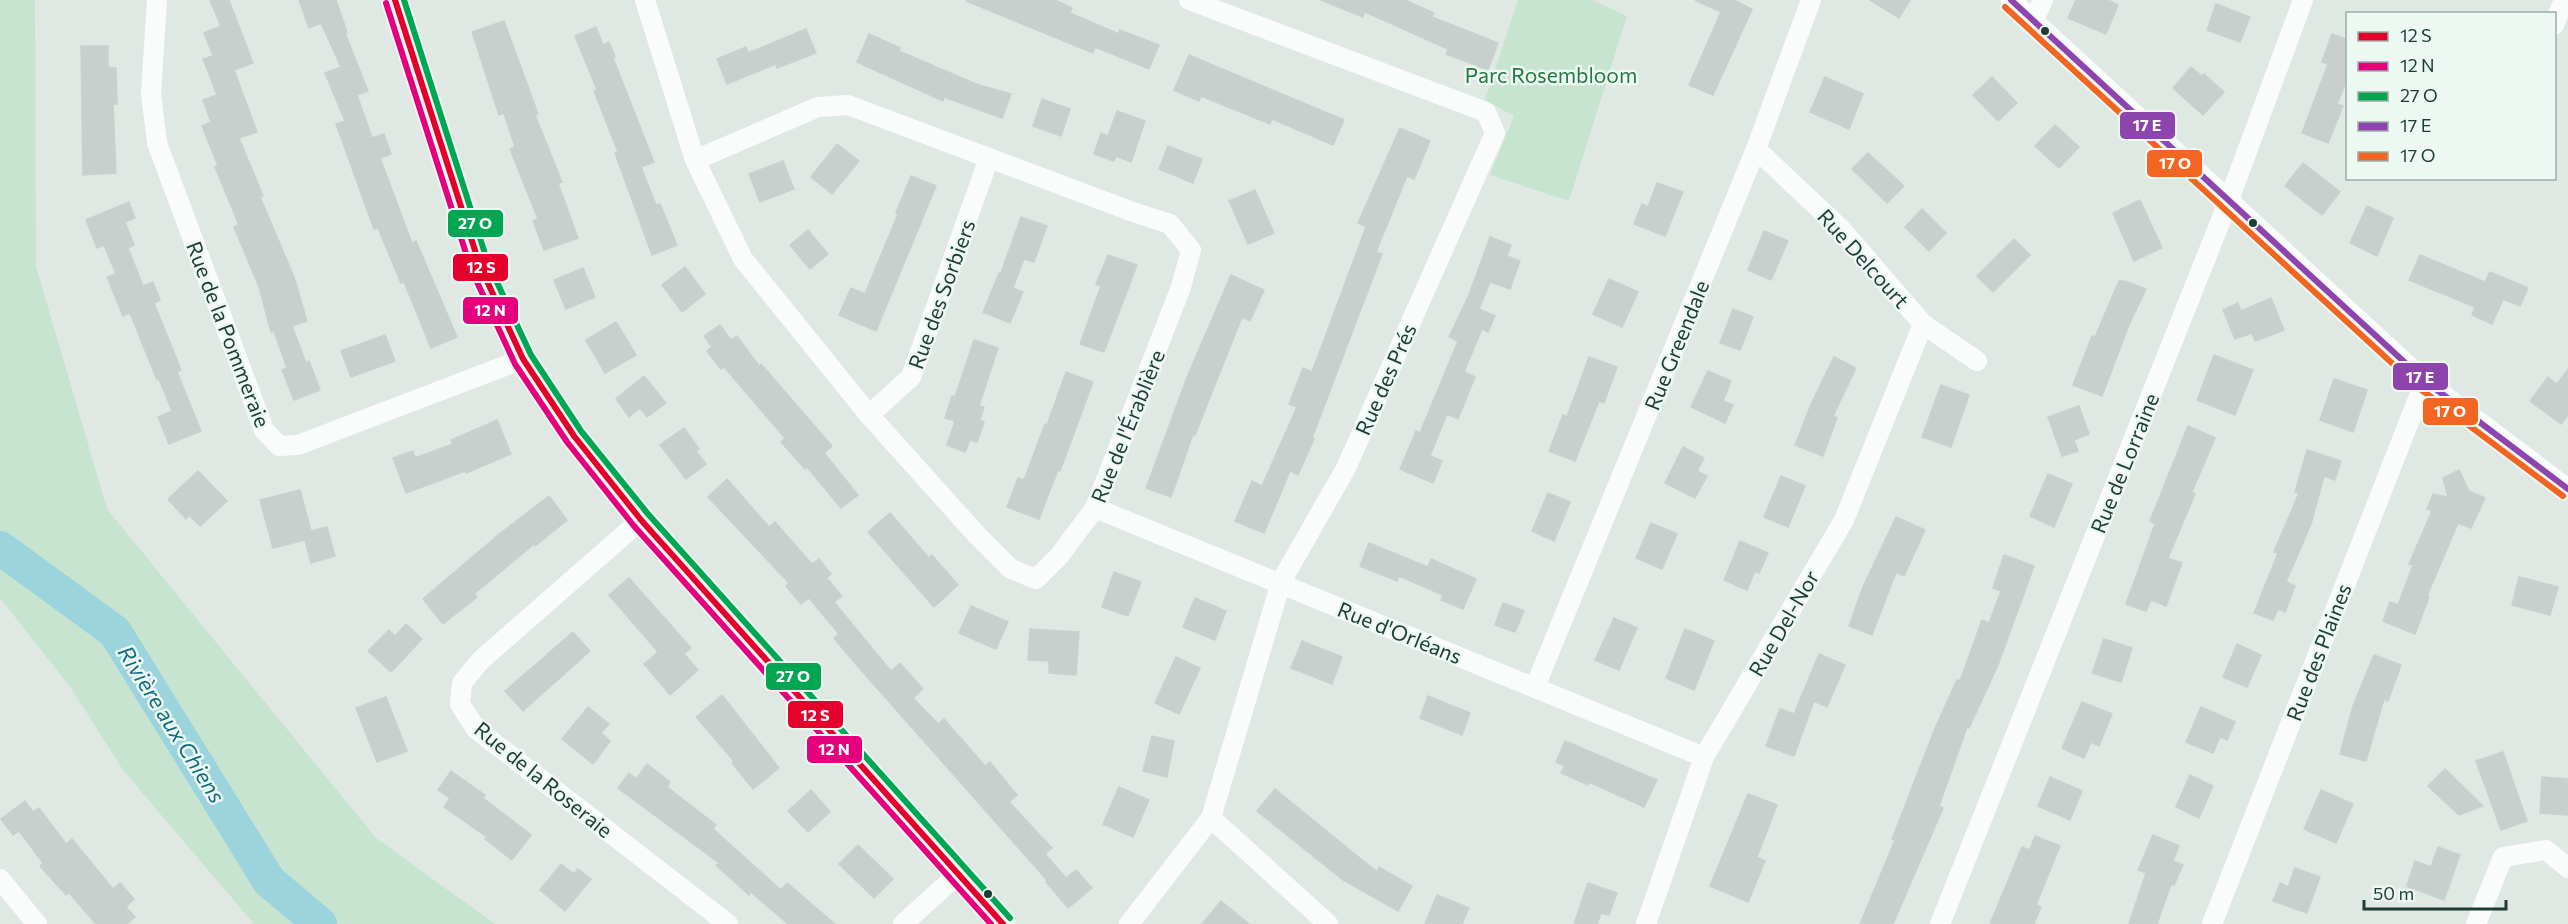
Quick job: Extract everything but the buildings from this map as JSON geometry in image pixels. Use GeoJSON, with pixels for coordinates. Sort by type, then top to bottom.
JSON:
{"type":"FeatureCollection","features":[{"type":"Feature","properties":{"kind":"street","name":"Rue de la Pommeraie"},"geometry":{"type":"LineString","coordinates":[[157,0],[151,94],[157,143],[264,430],[279,446],[298,445],[523,359]]}},
{"type":"Feature","properties":{"kind":"street"},"geometry":{"type":"LineString","coordinates":[[395,0],[480,266],[523,359],[574,436],[641,520],[1003,924]]}},
{"type":"Feature","properties":{"kind":"street","name":"Rue de l'Érablière"},"geometry":{"type":"LineString","coordinates":[[645,0],[695,160],[743,259],[869,415],[1011,569],[1036,579],[1059,556],[1095,508],[1181,287],[1191,250],[1170,224],[848,105],[818,107],[695,160]]}},
{"type":"Feature","properties":{"kind":"street","name":"Rue des Prés"},"geometry":{"type":"LineString","coordinates":[[1129,924],[1211,818],[1281,582],[1346,468],[1494,133],[1486,112],[1189,0]]}},
{"type":"Feature","properties":{"kind":"street","name":"Rue Greendale"},"geometry":{"type":"LineString","coordinates":[[1535,687],[1756,149],[1811,0]]}},
{"type":"Feature","properties":{"kind":"street"},"geometry":{"type":"LineString","coordinates":[[2011,0],[2425,381],[2568,489]]}},
{"type":"Feature","properties":{"kind":"street"},"geometry":{"type":"LineString","coordinates":[[2034,20],[2043,0]]}},
{"type":"Feature","properties":{"kind":"street","name":"Rue de Lorraine"},"geometry":{"type":"LineString","coordinates":[[1940,924],[2229,200],[2303,0]]}},
{"type":"Feature","properties":{"kind":"street"},"geometry":{"type":"LineString","coordinates":[[2556,20],[2564,0]]}},
{"type":"Feature","properties":{"kind":"street","name":"Rue Delcourt"},"geometry":{"type":"LineString","coordinates":[[1756,149],[1841,229],[1923,324],[1977,362]]}},
{"type":"Feature","properties":{"kind":"street","name":"Rue des Sorbiers"},"geometry":{"type":"LineString","coordinates":[[869,415],[911,377],[989,158]]}},
{"type":"Feature","properties":{"kind":"street","name":"Rue Del-Nor"},"geometry":{"type":"LineString","coordinates":[[1646,924],[1704,757],[1844,520],[1923,324]]}},
{"type":"Feature","properties":{"kind":"street","name":"Rue des Plaines"},"geometry":{"type":"LineString","coordinates":[[2212,924],[2425,381]]}},
{"type":"Feature","properties":{"kind":"street","name":"Rue d'Orléans"},"geometry":{"type":"LineString","coordinates":[[1095,508],[1281,582],[1704,757]]}},
{"type":"Feature","properties":{"kind":"street","name":"Rue de la Roseraie"},"geometry":{"type":"LineString","coordinates":[[641,520],[482,660],[462,683],[460,705],[476,729],[728,924]]}},
{"type":"Feature","properties":{"kind":"street"},"geometry":{"type":"LineString","coordinates":[[1211,818],[1328,924]]}},
{"type":"Feature","properties":{"kind":"street"},"geometry":{"type":"LineString","coordinates":[[2476,924],[2504,856],[2546,850],[2568,868]]}},
{"type":"Feature","properties":{"kind":"street"},"geometry":{"type":"LineString","coordinates":[[903,924],[958,874]]}},
{"type":"Feature","properties":{"kind":"street"},"geometry":{"type":"LineString","coordinates":[[0,879],[38,924]]}},
{"type":"Feature","properties":{"kind":"green space"},"geometry":{"type":"Polygon","coordinates":[[[0,0],[35,0],[36,266],[107,509],[376,838],[495,924],[254,924],[123,770],[71,688],[0,598],[0,0]]]}},
{"type":"Feature","properties":{"kind":"green space","name":"Parc Rosembloom"},"geometry":{"type":"Polygon","coordinates":[[[1518,0],[1592,0],[1627,16],[1569,201],[1490,175],[1514,116],[1485,100],[1518,0]]]}},
{"type":"Feature","properties":{"kind":"waterway","name":"Rivière aux Chiens"},"geometry":{"type":"LineString","coordinates":[[0,548],[115,632],[269,881],[320,924]]}},
{"type":"Feature","properties":{"kind":"transit line"},"geometry":{"type":"LineString","coordinates":[[395,0],[480,266],[523,359],[574,436],[641,520],[1003,924]]}},
{"type":"Feature","properties":{"kind":"transit line"},"geometry":{"type":"LineString","coordinates":[[404,0],[488,263],[531,355],[581,431],[648,514],[1010,918]]}},
{"type":"Feature","properties":{"kind":"transit line"},"geometry":{"type":"LineString","coordinates":[[2011,0],[2425,381],[2568,489]]}},
{"type":"Feature","properties":{"kind":"transit line"},"geometry":{"type":"LineString","coordinates":[[386,3],[471,269],[515,364],[567,442],[634,526],[991,924]]}},
{"type":"Feature","properties":{"kind":"transit line"},"geometry":{"type":"LineString","coordinates":[[2005,7],[2419,388],[2563,496]]}}]}
